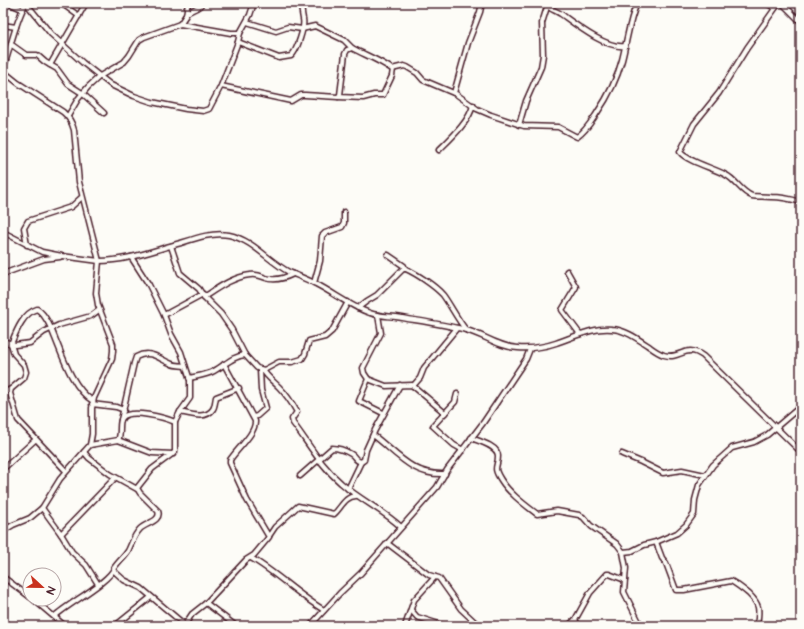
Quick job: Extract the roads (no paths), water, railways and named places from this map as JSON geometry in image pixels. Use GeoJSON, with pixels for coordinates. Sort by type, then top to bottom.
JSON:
{"type":"FeatureCollection","features":[{"type":"Feature","properties":{"kind":"street"},"geometry":{"type":"LineString","coordinates":[[8,3],[22,9]]}},
{"type":"Feature","properties":{"kind":"street"},"geometry":{"type":"LineString","coordinates":[[4,531],[12,525],[30,518],[42,508],[66,471],[90,445],[92,434],[93,403],[113,355],[113,344],[99,310],[96,293],[99,260],[79,182],[74,130],[68,116],[18,83],[3,70],[22,9],[26,3],[62,45],[110,85],[141,99],[180,108],[203,111],[209,109],[221,86],[240,33],[247,22],[254,3]]}},
{"type":"Feature","properties":{"kind":"street"},"geometry":{"type":"LineString","coordinates":[[61,3],[79,16]]}},
{"type":"Feature","properties":{"kind":"street"},"geometry":{"type":"LineString","coordinates":[[50,65],[86,3]]}},
{"type":"Feature","properties":{"kind":"street"},"geometry":{"type":"LineString","coordinates":[[186,15],[188,3]]}},
{"type":"Feature","properties":{"kind":"street"},"geometry":{"type":"LineString","coordinates":[[180,24],[190,11],[199,7],[202,3]]}},
{"type":"Feature","properties":{"kind":"street"},"geometry":{"type":"LineString","coordinates":[[238,42],[279,58],[291,56],[296,51],[304,22],[301,11],[301,3]]}},
{"type":"Feature","properties":{"kind":"street"},"geometry":{"type":"LineString","coordinates":[[454,93],[468,43],[482,3]]}},
{"type":"Feature","properties":{"kind":"street"},"geometry":{"type":"LineString","coordinates":[[247,22],[276,31],[288,27],[302,30],[314,26],[318,27],[344,40],[352,48],[377,59],[393,69],[404,66],[407,67],[417,73],[423,80],[454,93],[477,109],[491,115],[519,125],[557,127],[578,136],[592,120],[618,74],[628,29],[636,3]]}},
{"type":"Feature","properties":{"kind":"street"},"geometry":{"type":"LineString","coordinates":[[766,3],[775,8]]}},
{"type":"Feature","properties":{"kind":"street"},"geometry":{"type":"LineString","coordinates":[[779,3],[718,92],[694,124],[680,153],[733,179],[741,189],[748,194],[790,199],[801,202]]}},
{"type":"Feature","properties":{"kind":"street"},"geometry":{"type":"LineString","coordinates":[[782,3],[801,22]]}},
{"type":"Feature","properties":{"kind":"street"},"geometry":{"type":"LineString","coordinates":[[519,125],[526,101],[541,67],[543,55],[542,23],[547,5],[593,36],[610,43],[625,46]]}},
{"type":"Feature","properties":{"kind":"street"},"geometry":{"type":"LineString","coordinates":[[68,116],[82,93],[100,76],[126,60],[140,39],[180,24],[240,33]]}},
{"type":"Feature","properties":{"kind":"street"},"geometry":{"type":"LineString","coordinates":[[3,25],[16,27]]}},
{"type":"Feature","properties":{"kind":"street"},"geometry":{"type":"LineString","coordinates":[[12,45],[26,55],[37,55],[57,69],[68,84],[82,93],[104,113]]}},
{"type":"Feature","properties":{"kind":"street"},"geometry":{"type":"LineString","coordinates":[[338,97],[340,95],[345,54],[347,50],[352,48]]}},
{"type":"Feature","properties":{"kind":"street"},"geometry":{"type":"LineString","coordinates":[[221,86],[291,101],[301,95],[363,98],[374,95],[382,96],[392,76],[393,69]]}},
{"type":"Feature","properties":{"kind":"street"},"geometry":{"type":"LineString","coordinates":[[440,150],[455,135],[470,113],[473,105]]}},
{"type":"Feature","properties":{"kind":"street"},"geometry":{"type":"LineString","coordinates":[[27,245],[24,228],[28,221],[71,207],[82,197]]}},
{"type":"Feature","properties":{"kind":"street"},"geometry":{"type":"LineString","coordinates":[[314,283],[319,266],[322,236],[342,227],[344,212]]}},
{"type":"Feature","properties":{"kind":"street"},"geometry":{"type":"LineString","coordinates":[[3,232],[42,252],[99,260],[117,260],[131,257],[209,235],[230,236],[248,242],[278,265],[293,274],[314,283],[365,312],[466,330],[505,346],[516,348],[530,348],[556,343],[580,334],[601,329],[614,329],[630,334],[658,353],[664,355],[672,356],[688,350],[696,351],[704,356],[801,452]]}},
{"type":"Feature","properties":{"kind":"street"},"geometry":{"type":"LineString","coordinates":[[171,246],[180,273],[200,289],[232,330],[245,355],[282,390],[292,404],[297,412],[292,419],[293,424],[319,460],[329,472],[356,496],[382,512],[401,527]]}},
{"type":"Feature","properties":{"kind":"street"},"geometry":{"type":"LineString","coordinates":[[388,255],[404,266],[405,269],[421,278],[441,294],[466,330]]}},
{"type":"Feature","properties":{"kind":"street"},"geometry":{"type":"LineString","coordinates":[[3,274],[38,261],[62,256]]}},
{"type":"Feature","properties":{"kind":"street"},"geometry":{"type":"LineString","coordinates":[[131,257],[149,285],[164,315],[171,334],[181,352],[189,378],[190,398],[175,422],[176,451],[152,469],[137,489]]}},
{"type":"Feature","properties":{"kind":"street"},"geometry":{"type":"LineString","coordinates":[[358,308],[377,295],[405,269]]}},
{"type":"Feature","properties":{"kind":"street"},"geometry":{"type":"LineString","coordinates":[[567,271],[576,287],[562,310],[580,334]]}},
{"type":"Feature","properties":{"kind":"street"},"geometry":{"type":"LineString","coordinates":[[164,315],[224,284],[250,275],[261,276],[268,279],[280,279],[293,274]]}},
{"type":"Feature","properties":{"kind":"street"},"geometry":{"type":"LineString","coordinates":[[262,370],[279,362],[292,362],[302,359],[309,341],[325,337],[332,331],[348,302]]}},
{"type":"Feature","properties":{"kind":"street"},"geometry":{"type":"LineString","coordinates":[[3,392],[11,389],[24,378],[26,372],[24,365],[14,354],[11,344],[26,317],[37,309],[51,329],[69,373],[87,397],[93,403],[124,410]]}},
{"type":"Feature","properties":{"kind":"street"},"geometry":{"type":"LineString","coordinates":[[3,341],[11,344],[30,343],[51,329],[68,321],[91,316],[99,310]]}},
{"type":"Feature","properties":{"kind":"street"},"geometry":{"type":"LineString","coordinates":[[378,315],[380,333],[363,368],[368,379],[383,386],[413,386],[445,413]]}},
{"type":"Feature","properties":{"kind":"street"},"geometry":{"type":"LineString","coordinates":[[413,386],[420,378],[424,368],[457,328]]}},
{"type":"Feature","properties":{"kind":"street"},"geometry":{"type":"LineString","coordinates":[[310,626],[340,593],[361,573],[434,491],[523,364],[530,348]]}},
{"type":"Feature","properties":{"kind":"street"},"geometry":{"type":"LineString","coordinates":[[118,440],[121,420],[136,357],[149,353],[172,364],[185,366]]}},
{"type":"Feature","properties":{"kind":"street"},"geometry":{"type":"LineString","coordinates":[[189,378],[212,372],[237,356],[245,355]]}},
{"type":"Feature","properties":{"kind":"street"},"geometry":{"type":"LineString","coordinates":[[224,364],[239,388],[256,424],[253,431],[230,462],[247,500],[260,524],[269,536]]}},
{"type":"Feature","properties":{"kind":"street"},"geometry":{"type":"LineString","coordinates":[[254,417],[266,408],[261,390],[262,370]]}},
{"type":"Feature","properties":{"kind":"street"},"geometry":{"type":"LineString","coordinates":[[368,379],[360,402],[383,413]]}},
{"type":"Feature","properties":{"kind":"street"},"geometry":{"type":"LineString","coordinates":[[348,489],[361,462],[364,460],[366,450],[383,413],[400,385]]}},
{"type":"Feature","properties":{"kind":"street"},"geometry":{"type":"LineString","coordinates":[[180,412],[199,416],[207,415],[214,408],[216,397],[239,388]]}},
{"type":"Feature","properties":{"kind":"street"},"geometry":{"type":"LineString","coordinates":[[11,389],[10,393],[18,420],[35,440],[66,471]]}},
{"type":"Feature","properties":{"kind":"street"},"geometry":{"type":"LineString","coordinates":[[457,394],[455,402],[435,422],[433,427],[454,445],[463,450]]}},
{"type":"Feature","properties":{"kind":"street"},"geometry":{"type":"LineString","coordinates":[[623,552],[632,551],[677,533],[693,516],[699,485],[713,465],[732,448],[760,439],[776,428],[801,406]]}},
{"type":"Feature","properties":{"kind":"street"},"geometry":{"type":"LineString","coordinates":[[121,420],[126,415],[148,415],[175,422]]}},
{"type":"Feature","properties":{"kind":"street"},"geometry":{"type":"LineString","coordinates":[[373,435],[419,471],[437,475],[445,474]]}},
{"type":"Feature","properties":{"kind":"street"},"geometry":{"type":"LineString","coordinates":[[471,438],[496,451],[498,456],[496,470],[502,482],[516,497],[537,514],[557,511],[579,515],[583,517],[591,526],[617,544],[623,552],[626,568],[624,592],[641,626]]}},
{"type":"Feature","properties":{"kind":"street"},"geometry":{"type":"LineString","coordinates":[[3,469],[35,440]]}},
{"type":"Feature","properties":{"kind":"street"},"geometry":{"type":"LineString","coordinates":[[90,445],[118,440],[152,453],[173,454]]}},
{"type":"Feature","properties":{"kind":"street"},"geometry":{"type":"LineString","coordinates":[[300,476],[332,448],[352,455],[355,460],[361,462]]}},
{"type":"Feature","properties":{"kind":"street"},"geometry":{"type":"LineString","coordinates":[[55,616],[65,607],[82,597],[105,580],[114,571],[114,568],[128,551],[138,531],[146,524],[155,521],[159,515],[158,511],[137,489],[115,478],[89,458],[84,452]]}},
{"type":"Feature","properties":{"kind":"street"},"geometry":{"type":"LineString","coordinates":[[622,454],[663,473],[682,470],[705,475]]}},
{"type":"Feature","properties":{"kind":"street"},"geometry":{"type":"LineString","coordinates":[[61,534],[115,478]]}},
{"type":"Feature","properties":{"kind":"street"},"geometry":{"type":"LineString","coordinates":[[114,571],[124,580],[137,586],[151,596],[184,625],[192,614],[206,603],[246,560],[251,558],[267,541],[275,527],[298,506],[334,514],[348,498],[356,496]]}},
{"type":"Feature","properties":{"kind":"street"},"geometry":{"type":"LineString","coordinates":[[42,508],[72,552],[86,565],[98,584]]}},
{"type":"Feature","properties":{"kind":"street"},"geometry":{"type":"LineString","coordinates":[[4,519],[12,525]]}},
{"type":"Feature","properties":{"kind":"street"},"geometry":{"type":"LineString","coordinates":[[4,519],[4,531]]}},
{"type":"Feature","properties":{"kind":"street"},"geometry":{"type":"LineString","coordinates":[[656,542],[676,590],[695,589],[731,581],[744,589],[757,602],[757,626]]}},
{"type":"Feature","properties":{"kind":"street"},"geometry":{"type":"LineString","coordinates":[[387,543],[419,568],[441,580],[461,610],[477,624],[486,626]]}},
{"type":"Feature","properties":{"kind":"street"},"geometry":{"type":"LineString","coordinates":[[251,558],[262,564],[307,600],[324,610]]}},
{"type":"Feature","properties":{"kind":"street"},"geometry":{"type":"LineString","coordinates":[[568,626],[575,620],[590,593],[607,574],[625,580]]}},
{"type":"Feature","properties":{"kind":"street"},"geometry":{"type":"LineString","coordinates":[[3,577],[22,591]]}},
{"type":"Feature","properties":{"kind":"street"},"geometry":{"type":"LineString","coordinates":[[405,626],[415,598],[434,577]]}},
{"type":"Feature","properties":{"kind":"street"},"geometry":{"type":"LineString","coordinates":[[115,626],[151,596]]}},
{"type":"Feature","properties":{"kind":"street"},"geometry":{"type":"LineString","coordinates":[[206,603],[236,626]]}},
{"type":"Feature","properties":{"kind":"street"},"geometry":{"type":"LineString","coordinates":[[43,607],[65,626]]}},
{"type":"Feature","properties":{"kind":"street"},"geometry":{"type":"LineString","coordinates":[[411,610],[417,617],[445,626]]}},
{"type":"Feature","properties":{"kind":"street"},"geometry":{"type":"LineString","coordinates":[[575,620],[579,626]]}}]}
